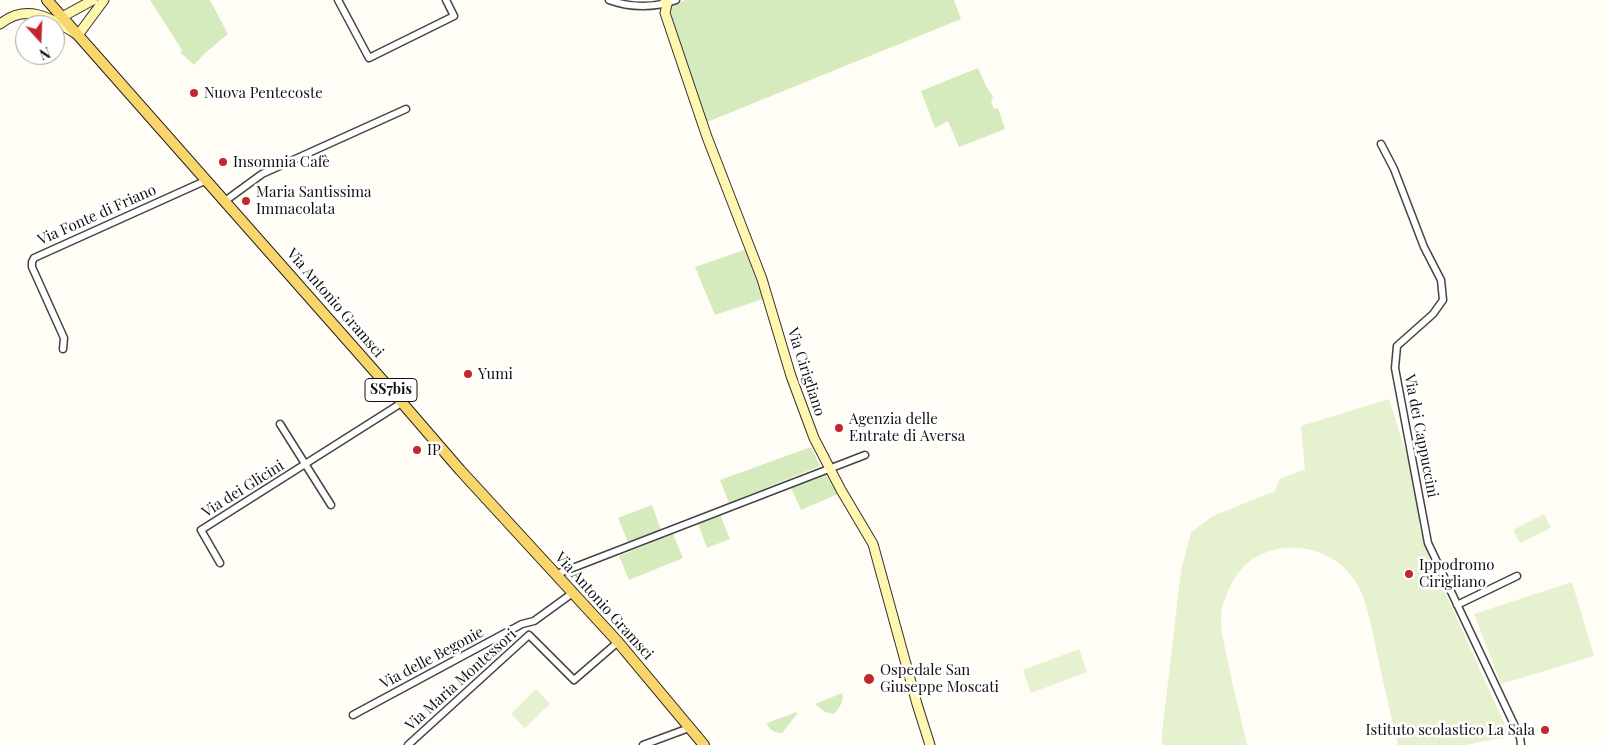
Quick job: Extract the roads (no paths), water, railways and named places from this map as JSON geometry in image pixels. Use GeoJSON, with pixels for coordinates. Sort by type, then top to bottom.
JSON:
{"type":"FeatureCollection","features":[{"type":"Feature","properties":{"kind":"main road","name":"SS7bis"},"geometry":{"type":"LineString","coordinates":[[47,0],[60,15]]}},
{"type":"Feature","properties":{"kind":"main road","name":"Via Antonio Gramsci"},"geometry":{"type":"LineString","coordinates":[[65,20],[460,470],[574,592],[704,745]]}},
{"type":"Feature","properties":{"kind":"street"},"geometry":{"type":"LineString","coordinates":[[65,15],[93,0]]}},
{"type":"Feature","properties":{"kind":"street"},"geometry":{"type":"LineString","coordinates":[[0,24],[24,13],[36,14],[51,19],[78,35],[104,0]]}},
{"type":"Feature","properties":{"kind":"street"},"geometry":{"type":"LineString","coordinates":[[338,0],[369,58],[454,16],[446,0]]}},
{"type":"Feature","properties":{"kind":"street"},"geometry":{"type":"LineString","coordinates":[[608,0],[638,6],[676,0]]}},
{"type":"Feature","properties":{"kind":"street","name":"Via Cirigliano"},"geometry":{"type":"LineString","coordinates":[[666,2],[665,13],[707,137],[762,279],[791,376],[814,438],[828,468],[873,544],[916,704],[930,745]]}},
{"type":"Feature","properties":{"kind":"street"},"geometry":{"type":"LineString","coordinates":[[225,201],[262,174],[406,109]]}},
{"type":"Feature","properties":{"kind":"street","name":"Via dei Cappuccini"},"geometry":{"type":"LineString","coordinates":[[1381,144],[1394,169],[1424,247],[1441,280],[1443,300],[1432,314],[1398,346],[1395,368],[1428,543],[1520,737],[1521,745]]}},
{"type":"Feature","properties":{"kind":"street","name":"Via Fonte di Friano"},"geometry":{"type":"LineString","coordinates":[[63,349],[64,338],[32,267],[34,258],[207,180]]}},
{"type":"Feature","properties":{"kind":"street","name":"Via dei Glicini"},"geometry":{"type":"LineString","coordinates":[[220,563],[201,530],[402,402]]}},
{"type":"Feature","properties":{"kind":"street","name":"Via dei Glicini"},"geometry":{"type":"LineString","coordinates":[[280,424],[331,505]]}},
{"type":"Feature","properties":{"kind":"street"},"geometry":{"type":"LineString","coordinates":[[557,574],[865,455]]}},
{"type":"Feature","properties":{"kind":"street"},"geometry":{"type":"LineString","coordinates":[[1457,604],[1517,576]]}},
{"type":"Feature","properties":{"kind":"street","name":"Via delle Begonie"},"geometry":{"type":"LineString","coordinates":[[353,715],[522,624],[534,621],[574,592]]}},
{"type":"Feature","properties":{"kind":"street","name":"Via Maria Montessori"},"geometry":{"type":"LineString","coordinates":[[408,745],[529,635],[574,680],[618,642]]}},
{"type":"Feature","properties":{"kind":"street"},"geometry":{"type":"LineString","coordinates":[[643,745],[689,728]]}},
{"type":"Feature","properties":{"kind":"place","name":"Nuova Pentecoste"},"geometry":{"type":"Point","coordinates":[194,93]}},
{"type":"Feature","properties":{"kind":"place","name":"Insomnia Cafè"},"geometry":{"type":"Point","coordinates":[223,162]}},
{"type":"Feature","properties":{"kind":"place","name":"Maria Santissima Immacolata"},"geometry":{"type":"Point","coordinates":[246,201]}},
{"type":"Feature","properties":{"kind":"place","name":"Yumi"},"geometry":{"type":"Point","coordinates":[468,374]}},
{"type":"Feature","properties":{"kind":"place","name":"Agenzia delle Entrate di Aversa"},"geometry":{"type":"Point","coordinates":[839,428]}},
{"type":"Feature","properties":{"kind":"place","name":"IP"},"geometry":{"type":"Point","coordinates":[417,450]}},
{"type":"Feature","properties":{"kind":"place","name":"Ippodromo Cirigliano"},"geometry":{"type":"Point","coordinates":[1409,574]}},
{"type":"Feature","properties":{"kind":"place","name":"Ospedale San Giuseppe Moscati"},"geometry":{"type":"Point","coordinates":[869,679]}},
{"type":"Feature","properties":{"kind":"place","name":"Istituto scolastico La Sala"},"geometry":{"type":"Point","coordinates":[1545,730]}}]}
